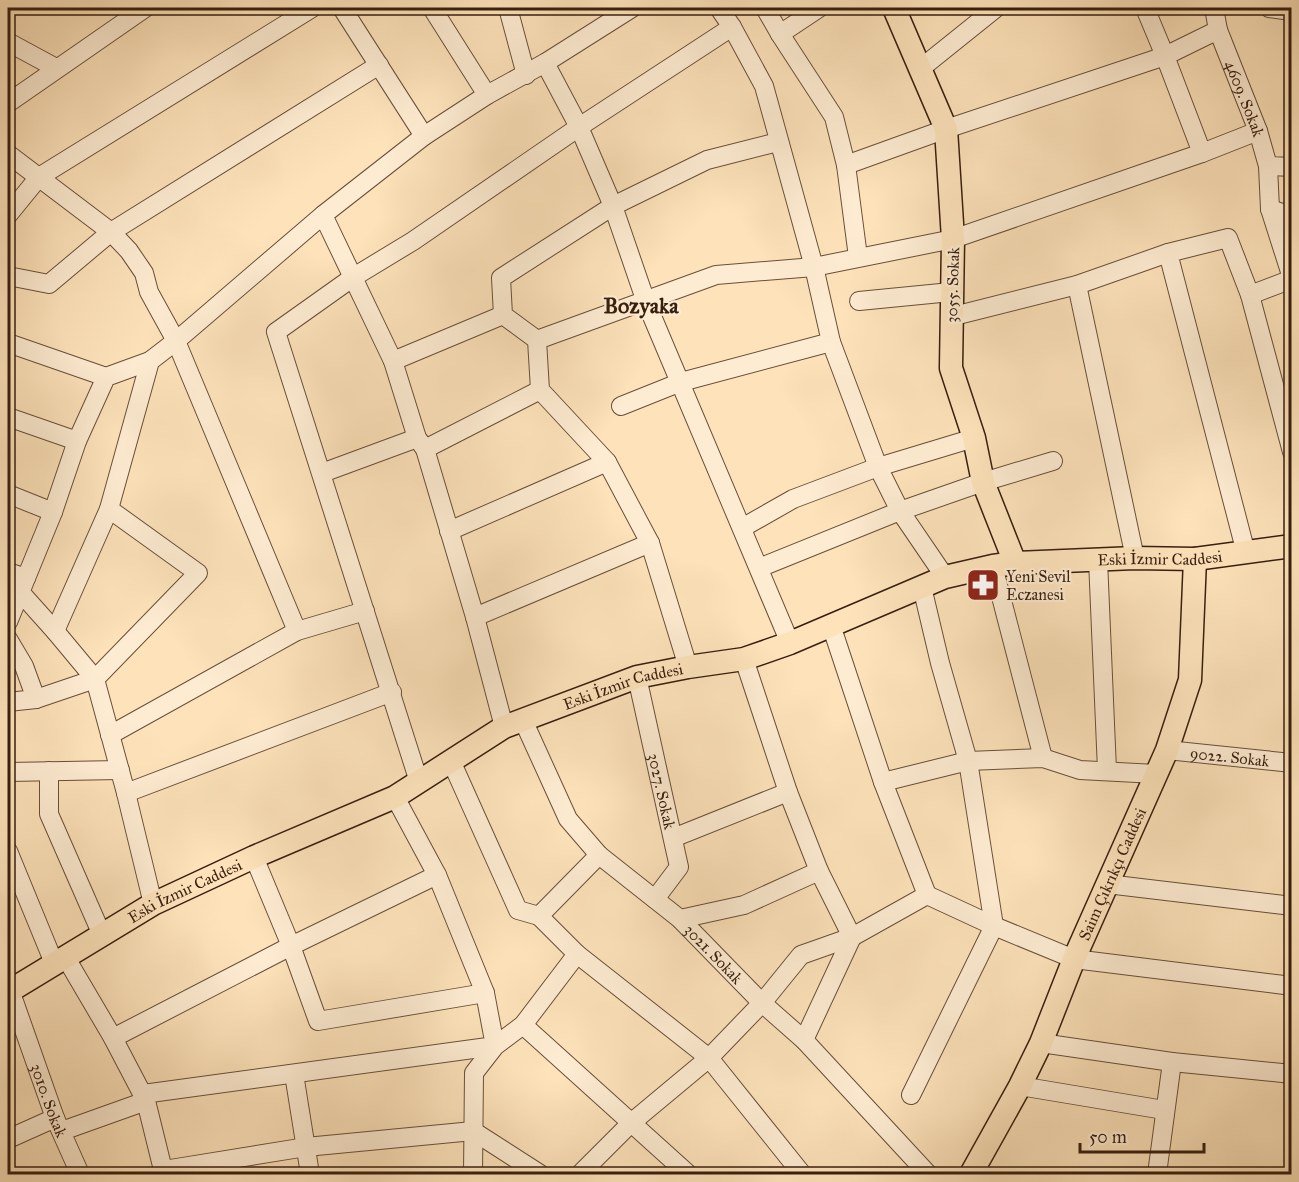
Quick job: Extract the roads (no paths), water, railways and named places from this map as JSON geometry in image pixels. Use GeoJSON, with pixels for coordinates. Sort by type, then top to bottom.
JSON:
{"type":"FeatureCollection","features":[{"type":"Feature","properties":{"kind":"main road","name":"3055. Sokak"},"geometry":{"type":"LineString","coordinates":[[894,8],[946,129],[953,239],[951,368],[974,438],[1004,565]]}},
{"type":"Feature","properties":{"kind":"main road","name":"Eski İzmir Caddesi"},"geometry":{"type":"LineString","coordinates":[[9,991],[153,904],[254,857],[395,798],[514,724],[637,677],[744,659],[790,643],[945,577],[1004,565],[1135,558],[1195,559],[1292,546]]}},
{"type":"Feature","properties":{"kind":"main road","name":"Saim Çıkrıkçı Caddesi"},"geometry":{"type":"LineString","coordinates":[[971,1174],[1041,1043],[1074,958],[1167,750],[1190,680],[1195,559]]}},
{"type":"Feature","properties":{"kind":"street"},"geometry":{"type":"LineString","coordinates":[[8,215],[39,177],[312,8]]}},
{"type":"Feature","properties":{"kind":"street"},"geometry":{"type":"LineString","coordinates":[[342,8],[424,136]]}},
{"type":"Feature","properties":{"kind":"street"},"geometry":{"type":"LineString","coordinates":[[432,8],[488,95]]}},
{"type":"Feature","properties":{"kind":"street"},"geometry":{"type":"LineString","coordinates":[[508,8],[526,75]]}},
{"type":"Feature","properties":{"kind":"street"},"geometry":{"type":"LineString","coordinates":[[8,343],[106,377],[150,361],[323,215],[424,136],[632,8]]}},
{"type":"Feature","properties":{"kind":"street"},"geometry":{"type":"LineString","coordinates":[[719,8],[764,86],[814,267],[831,342],[878,467],[900,512],[945,577]]}},
{"type":"Feature","properties":{"kind":"street"},"geometry":{"type":"LineString","coordinates":[[765,8],[834,117],[846,165],[858,257]]}},
{"type":"Feature","properties":{"kind":"street"},"geometry":{"type":"LineString","coordinates":[[780,34],[819,8]]}},
{"type":"Feature","properties":{"kind":"street"},"geometry":{"type":"LineString","coordinates":[[920,69],[996,8]]}},
{"type":"Feature","properties":{"kind":"street"},"geometry":{"type":"LineString","coordinates":[[1144,8],[1202,153]]}},
{"type":"Feature","properties":{"kind":"street","name":"4609. Sokak"},"geometry":{"type":"LineString","coordinates":[[1214,8],[1218,30],[1258,131],[1268,166],[1270,210],[1292,278]]}},
{"type":"Feature","properties":{"kind":"street"},"geometry":{"type":"LineString","coordinates":[[1269,8],[1292,11]]}},
{"type":"Feature","properties":{"kind":"street"},"geometry":{"type":"LineString","coordinates":[[8,104],[135,10]]}},
{"type":"Feature","properties":{"kind":"street"},"geometry":{"type":"LineString","coordinates":[[418,782],[392,692],[276,332],[352,278],[413,241],[579,127],[732,27]]}},
{"type":"Feature","properties":{"kind":"street"},"geometry":{"type":"LineString","coordinates":[[846,165],[1165,56],[1218,30]]}},
{"type":"Feature","properties":{"kind":"street"},"geometry":{"type":"LineString","coordinates":[[8,42],[56,68]]}},
{"type":"Feature","properties":{"kind":"street"},"geometry":{"type":"LineString","coordinates":[[545,63],[579,127],[613,206],[646,302],[790,643]]}},
{"type":"Feature","properties":{"kind":"street"},"geometry":{"type":"LineString","coordinates":[[8,276],[49,284],[111,232],[379,65]]}},
{"type":"Feature","properties":{"kind":"street"},"geometry":{"type":"LineString","coordinates":[[537,340],[716,275],[814,267],[953,239],[1202,153],[1258,131]]}},
{"type":"Feature","properties":{"kind":"street"},"geometry":{"type":"LineString","coordinates":[[503,315],[501,278],[613,206],[707,160],[778,142]]}},
{"type":"Feature","properties":{"kind":"street"},"geometry":{"type":"LineString","coordinates":[[8,154],[111,232],[129,251],[144,273],[149,292],[176,341],[297,631]]}},
{"type":"Feature","properties":{"kind":"street"},"geometry":{"type":"LineString","coordinates":[[1268,166],[1292,167]]}},
{"type":"Feature","properties":{"kind":"street"},"geometry":{"type":"LineString","coordinates":[[1270,210],[1292,216]]}},
{"type":"Feature","properties":{"kind":"street","name":"3021. Sokak"},"geometry":{"type":"LineString","coordinates":[[323,215],[393,361],[475,617],[514,724],[568,819],[599,855],[680,919],[762,1003],[804,1040],[928,1174]]}},
{"type":"Feature","properties":{"kind":"street"},"geometry":{"type":"LineString","coordinates":[[950,318],[1077,285],[1168,253],[1228,238],[1250,295],[1292,452]]}},
{"type":"Feature","properties":{"kind":"street"},"geometry":{"type":"LineString","coordinates":[[1168,253],[1246,553]]}},
{"type":"Feature","properties":{"kind":"street"},"geometry":{"type":"LineString","coordinates":[[1250,295],[1292,278]]}},
{"type":"Feature","properties":{"kind":"street"},"geometry":{"type":"LineString","coordinates":[[1077,285],[1135,558]]}},
{"type":"Feature","properties":{"kind":"street"},"geometry":{"type":"LineString","coordinates":[[859,301],[951,292]]}},
{"type":"Feature","properties":{"kind":"street"},"geometry":{"type":"LineString","coordinates":[[503,315],[537,340]]}},
{"type":"Feature","properties":{"kind":"street"},"geometry":{"type":"LineString","coordinates":[[393,361],[503,315]]}},
{"type":"Feature","properties":{"kind":"street"},"geometry":{"type":"LineString","coordinates":[[537,340],[540,390],[607,462],[650,543],[688,667]]}},
{"type":"Feature","properties":{"kind":"street"},"geometry":{"type":"LineString","coordinates":[[621,406],[681,382],[831,342]]}},
{"type":"Feature","properties":{"kind":"street"},"geometry":{"type":"LineString","coordinates":[[56,631],[109,509],[150,361]]}},
{"type":"Feature","properties":{"kind":"street"},"geometry":{"type":"LineString","coordinates":[[8,622],[53,512],[77,441],[106,377]]}},
{"type":"Feature","properties":{"kind":"street"},"geometry":{"type":"LineString","coordinates":[[322,473],[421,444],[540,390]]}},
{"type":"Feature","properties":{"kind":"street"},"geometry":{"type":"LineString","coordinates":[[8,417],[77,441]]}},
{"type":"Feature","properties":{"kind":"street"},"geometry":{"type":"LineString","coordinates":[[742,528],[794,499],[878,467],[974,438]]}},
{"type":"Feature","properties":{"kind":"street"},"geometry":{"type":"LineString","coordinates":[[759,568],[900,512],[983,482],[1053,461]]}},
{"type":"Feature","properties":{"kind":"street"},"geometry":{"type":"LineString","coordinates":[[449,531],[607,462]]}},
{"type":"Feature","properties":{"kind":"street"},"geometry":{"type":"LineString","coordinates":[[8,494],[53,512]]}},
{"type":"Feature","properties":{"kind":"street"},"geometry":{"type":"LineString","coordinates":[[8,702],[36,699],[95,679],[198,573],[109,509]]}},
{"type":"Feature","properties":{"kind":"street"},"geometry":{"type":"LineString","coordinates":[[475,617],[650,543]]}},
{"type":"Feature","properties":{"kind":"street"},"geometry":{"type":"LineString","coordinates":[[1098,560],[1107,770]]}},
{"type":"Feature","properties":{"kind":"street"},"geometry":{"type":"LineString","coordinates":[[1004,565],[1043,758]]}},
{"type":"Feature","properties":{"kind":"street"},"geometry":{"type":"LineString","coordinates":[[8,572],[24,585],[56,631],[95,679],[153,904]]}},
{"type":"Feature","properties":{"kind":"street"},"geometry":{"type":"LineString","coordinates":[[911,1095],[994,926],[968,761],[939,663],[922,587]]}},
{"type":"Feature","properties":{"kind":"street"},"geometry":{"type":"LineString","coordinates":[[110,735],[297,631],[365,611]]}},
{"type":"Feature","properties":{"kind":"street"},"geometry":{"type":"LineString","coordinates":[[831,625],[883,782],[927,896],[1074,958],[1292,986]]}},
{"type":"Feature","properties":{"kind":"street"},"geometry":{"type":"LineString","coordinates":[[8,639],[16,666],[36,699]]}},
{"type":"Feature","properties":{"kind":"street"},"geometry":{"type":"LineString","coordinates":[[744,659],[788,792],[819,871],[852,937]]}},
{"type":"Feature","properties":{"kind":"street","name":"3027. Sokak"},"geometry":{"type":"LineString","coordinates":[[637,677],[679,867],[655,899]]}},
{"type":"Feature","properties":{"kind":"street"},"geometry":{"type":"LineString","coordinates":[[126,793],[392,692]]}},
{"type":"Feature","properties":{"kind":"street","name":"9022. Sokak"},"geometry":{"type":"LineString","coordinates":[[1167,750],[1292,763]]}},
{"type":"Feature","properties":{"kind":"street"},"geometry":{"type":"LineString","coordinates":[[883,782],[968,761],[1043,758],[1080,770],[1156,774]]}},
{"type":"Feature","properties":{"kind":"street"},"geometry":{"type":"LineString","coordinates":[[452,763],[518,910],[539,916],[577,954],[709,1058],[802,1174]]}},
{"type":"Feature","properties":{"kind":"street"},"geometry":{"type":"LineString","coordinates":[[8,772],[120,770]]}},
{"type":"Feature","properties":{"kind":"street"},"geometry":{"type":"LineString","coordinates":[[49,771],[49,814],[102,934]]}},
{"type":"Feature","properties":{"kind":"street"},"geometry":{"type":"LineString","coordinates":[[673,838],[788,792]]}},
{"type":"Feature","properties":{"kind":"street"},"geometry":{"type":"LineString","coordinates":[[395,798],[437,875],[485,993],[495,1046]]}},
{"type":"Feature","properties":{"kind":"street"},"geometry":{"type":"LineString","coordinates":[[8,851],[60,960],[113,1038],[145,1098],[164,1172],[306,1147],[473,1131],[540,1174]]}},
{"type":"Feature","properties":{"kind":"street"},"geometry":{"type":"LineString","coordinates":[[539,916],[599,855]]}},
{"type":"Feature","properties":{"kind":"street"},"geometry":{"type":"LineString","coordinates":[[254,857],[291,946],[318,1021],[485,993]]}},
{"type":"Feature","properties":{"kind":"street"},"geometry":{"type":"LineString","coordinates":[[680,919],[744,904],[819,871]]}},
{"type":"Feature","properties":{"kind":"street"},"geometry":{"type":"LineString","coordinates":[[113,1038],[291,946],[437,875]]}},
{"type":"Feature","properties":{"kind":"street"},"geometry":{"type":"LineString","coordinates":[[1107,884],[1292,906]]}},
{"type":"Feature","properties":{"kind":"street"},"geometry":{"type":"LineString","coordinates":[[580,1174],[631,1123],[709,1058],[762,1003],[801,954],[852,937],[927,896]]}},
{"type":"Feature","properties":{"kind":"street"},"geometry":{"type":"LineString","coordinates":[[804,1040],[852,937]]}},
{"type":"Feature","properties":{"kind":"street"},"geometry":{"type":"LineString","coordinates":[[473,1174],[474,1073],[495,1046],[523,1024],[577,954]]}},
{"type":"Feature","properties":{"kind":"street","name":"3010. Sokak"},"geometry":{"type":"LineString","coordinates":[[9,991],[80,1174]]}},
{"type":"Feature","properties":{"kind":"street"},"geometry":{"type":"LineString","coordinates":[[523,1024],[688,1174]]}},
{"type":"Feature","properties":{"kind":"street"},"geometry":{"type":"LineString","coordinates":[[1041,1043],[1172,1062],[1292,1074]]}},
{"type":"Feature","properties":{"kind":"street"},"geometry":{"type":"LineString","coordinates":[[8,1139],[145,1098],[294,1074],[495,1046]]}},
{"type":"Feature","properties":{"kind":"street"},"geometry":{"type":"LineString","coordinates":[[1157,1174],[1172,1062]]}},
{"type":"Feature","properties":{"kind":"street"},"geometry":{"type":"LineString","coordinates":[[294,1074],[310,1174]]}},
{"type":"Feature","properties":{"kind":"street"},"geometry":{"type":"LineString","coordinates":[[1020,1086],[1164,1110]]}},
{"type":"Feature","properties":{"kind":"place","name":"Yeni Sevil Eczanesi"},"geometry":{"type":"Point","coordinates":[983,585]}},
{"type":"Feature","properties":{"kind":"district","name":"Bozyaka"},"geometry":{"type":"Point","coordinates":[641,305]}}]}
